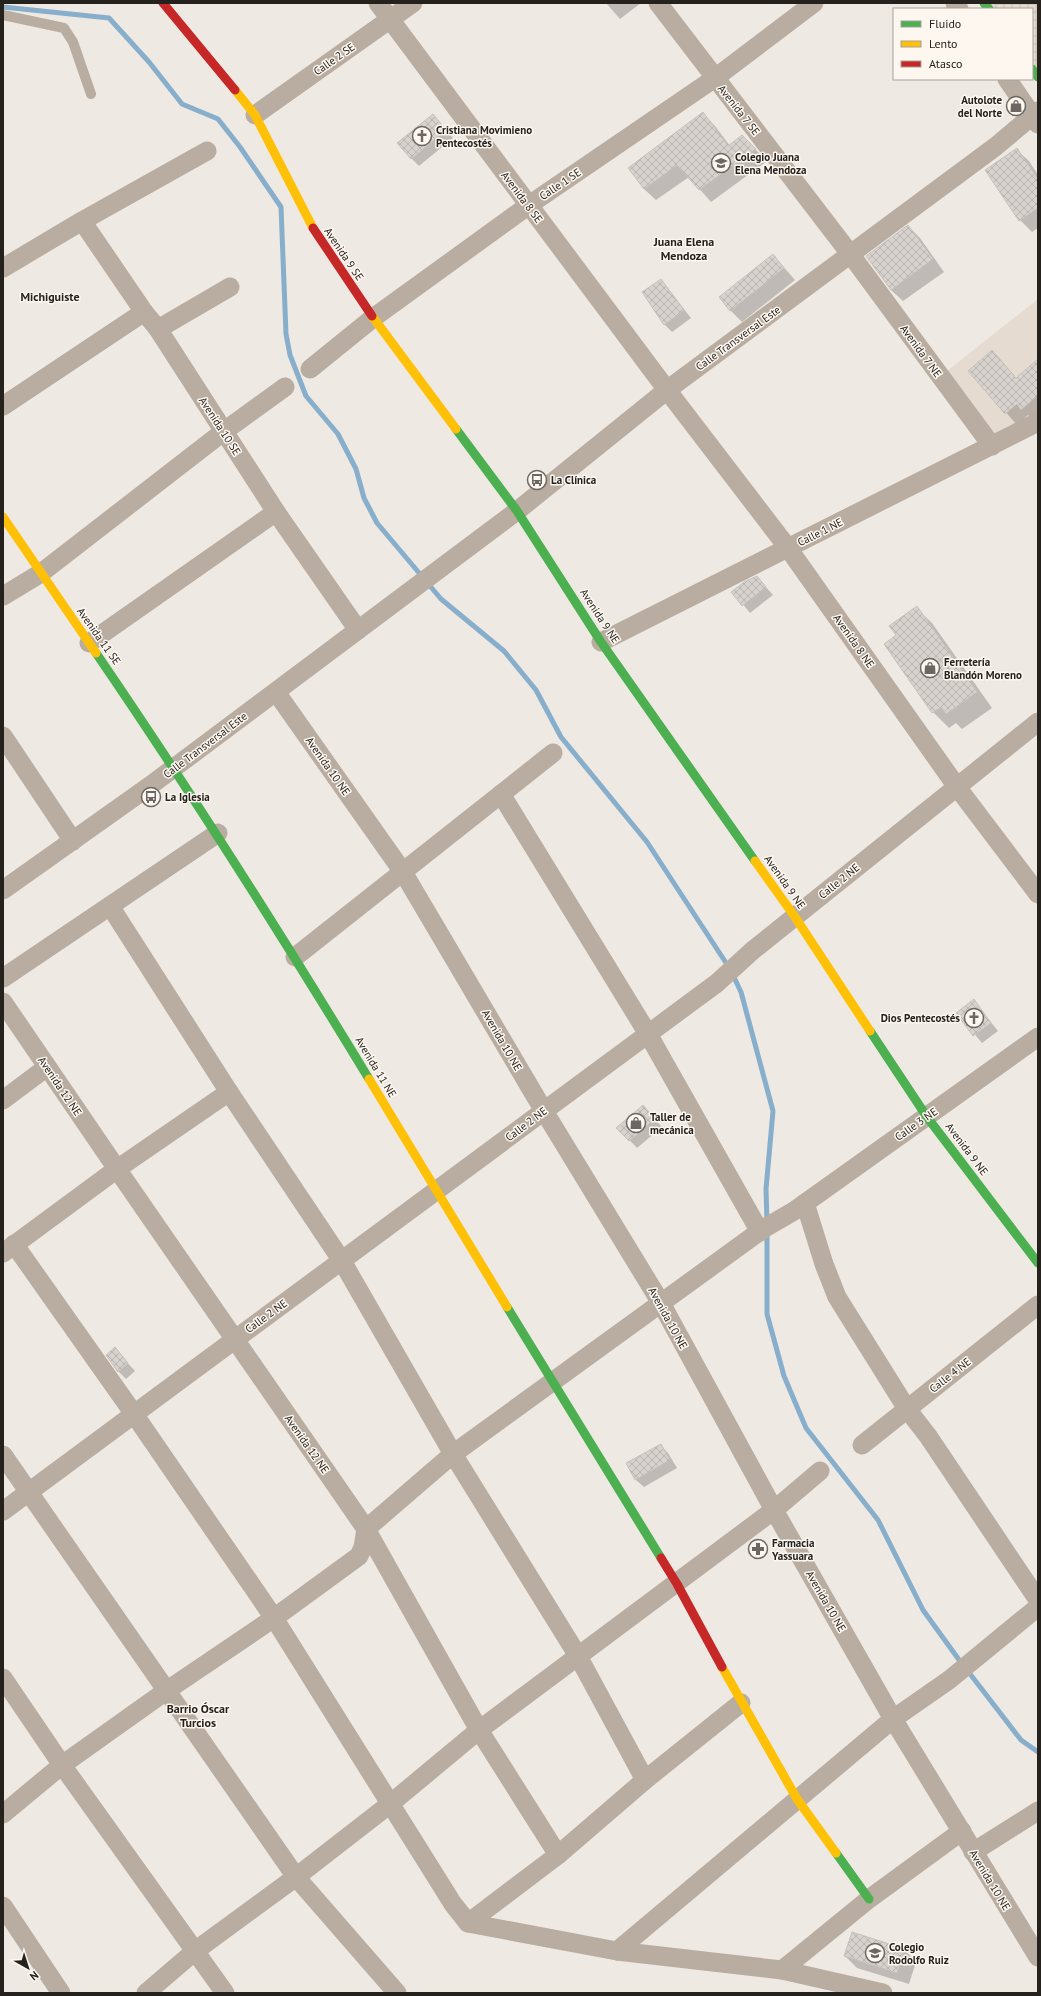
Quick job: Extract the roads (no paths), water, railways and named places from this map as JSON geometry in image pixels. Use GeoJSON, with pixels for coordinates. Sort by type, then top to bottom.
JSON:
{"type":"FeatureCollection","features":[{"type":"Feature","properties":{"kind":"main road","name":"Avenida 9 SE"},"geometry":{"type":"LineString","coordinates":[[163,3],[255,115],[317,235],[374,318],[517,511]]}},
{"type":"Feature","properties":{"kind":"main road","name":"Avenida 9 NE"},"geometry":{"type":"LineString","coordinates":[[517,511],[601,642],[795,917],[926,1117],[1038,1263]]}},
{"type":"Feature","properties":{"kind":"main road","name":"Avenida 11 SE"},"geometry":{"type":"LineString","coordinates":[[3,518],[175,768]]}},
{"type":"Feature","properties":{"kind":"main road","name":"Avenida 11 NE"},"geometry":{"type":"LineString","coordinates":[[175,768],[296,957],[552,1382]]}},
{"type":"Feature","properties":{"kind":"main road"},"geometry":{"type":"LineString","coordinates":[[552,1382],[677,1584],[741,1703],[797,1799],[869,1899]]}},
{"type":"Feature","properties":{"kind":"street","name":"Avenida 8 SE"},"geometry":{"type":"LineString","coordinates":[[378,3],[667,390]]}},
{"type":"Feature","properties":{"kind":"street","name":"Calle 2 SE"},"geometry":{"type":"LineString","coordinates":[[255,115],[412,3]]}},
{"type":"Feature","properties":{"kind":"street","name":"Avenida 7 SE"},"geometry":{"type":"LineString","coordinates":[[658,3],[851,255]]}},
{"type":"Feature","properties":{"kind":"street","name":"Calle 1 SE"},"geometry":{"type":"LineString","coordinates":[[310,368],[374,318],[529,205],[715,78],[814,3]]}},
{"type":"Feature","properties":{"kind":"street"},"geometry":{"type":"LineString","coordinates":[[1008,80],[1036,117]]}},
{"type":"Feature","properties":{"kind":"street","name":"Calle Transversal Este"},"geometry":{"type":"LineString","coordinates":[[3,890],[175,768],[517,511],[667,390],[1036,117]]}},
{"type":"Feature","properties":{"kind":"street"},"geometry":{"type":"LineString","coordinates":[[3,268],[82,221],[207,151]]}},
{"type":"Feature","properties":{"kind":"street","name":"Avenida 10 SE"},"geometry":{"type":"LineString","coordinates":[[82,221],[144,312],[158,329],[276,512],[358,630]]}},
{"type":"Feature","properties":{"kind":"street","name":"Avenida 7 NE"},"geometry":{"type":"LineString","coordinates":[[851,255],[992,446]]}},
{"type":"Feature","properties":{"kind":"street"},"geometry":{"type":"LineString","coordinates":[[158,329],[230,287]]}},
{"type":"Feature","properties":{"kind":"street"},"geometry":{"type":"LineString","coordinates":[[3,406],[144,312]]}},
{"type":"Feature","properties":{"kind":"street"},"geometry":{"type":"LineString","coordinates":[[3,596],[41,572],[223,432],[285,387]]}},
{"type":"Feature","properties":{"kind":"street","name":"Avenida 8 NE"},"geometry":{"type":"LineString","coordinates":[[667,390],[788,548],[957,787],[1038,894]]}},
{"type":"Feature","properties":{"kind":"street","name":"Calle 1 NE"},"geometry":{"type":"LineString","coordinates":[[601,642],[1038,422]]}},
{"type":"Feature","properties":{"kind":"street"},"geometry":{"type":"LineString","coordinates":[[89,643],[276,512]]}},
{"type":"Feature","properties":{"kind":"street","name":"Avenida 10 NE"},"geometry":{"type":"LineString","coordinates":[[276,692],[403,872],[544,1111],[661,1303],[774,1510],[893,1719],[1038,1957]]}},
{"type":"Feature","properties":{"kind":"street","name":"Calle 2 NE"},"geometry":{"type":"LineString","coordinates":[[3,1511],[717,983],[752,951],[1038,722]]}},
{"type":"Feature","properties":{"kind":"street"},"geometry":{"type":"LineString","coordinates":[[3,736],[73,841]]}},
{"type":"Feature","properties":{"kind":"street"},"geometry":{"type":"LineString","coordinates":[[296,957],[553,753]]}},
{"type":"Feature","properties":{"kind":"street"},"geometry":{"type":"LineString","coordinates":[[501,794],[648,1034],[762,1230]]}},
{"type":"Feature","properties":{"kind":"street"},"geometry":{"type":"LineString","coordinates":[[3,978],[218,833]]}},
{"type":"Feature","properties":{"kind":"street"},"geometry":{"type":"LineString","coordinates":[[110,906],[229,1092],[342,1260],[453,1454],[578,1656],[646,1780]]}},
{"type":"Feature","properties":{"kind":"street","name":"Avenida 12 NE"},"geometry":{"type":"LineString","coordinates":[[3,1002],[366,1529],[479,1730],[558,1855]]}},
{"type":"Feature","properties":{"kind":"street","name":"Calle 3 NE"},"geometry":{"type":"LineString","coordinates":[[366,1529],[453,1454],[762,1230],[799,1207],[1038,1037]]}},
{"type":"Feature","properties":{"kind":"street"},"geometry":{"type":"LineString","coordinates":[[3,1100],[47,1067]]}},
{"type":"Feature","properties":{"kind":"street"},"geometry":{"type":"LineString","coordinates":[[229,1092],[117,1169],[8,1248],[134,1414],[274,1618],[454,1904],[468,1923],[618,1951],[782,1970],[882,1993]]}},
{"type":"Feature","properties":{"kind":"street"},"geometry":{"type":"LineString","coordinates":[[799,1207],[837,1297],[907,1409],[928,1436],[1038,1600]]}},
{"type":"Feature","properties":{"kind":"street","name":"Calle 4 NE"},"geometry":{"type":"LineString","coordinates":[[862,1445],[1038,1305]]}},
{"type":"Feature","properties":{"kind":"street"},"geometry":{"type":"LineString","coordinates":[[3,1455],[296,1877],[397,1993]]}},
{"type":"Feature","properties":{"kind":"street"},"geometry":{"type":"LineString","coordinates":[[146,1993],[195,1951],[296,1877],[390,1804],[479,1730],[677,1584],[774,1510],[820,1471]]}},
{"type":"Feature","properties":{"kind":"street"},"geometry":{"type":"LineString","coordinates":[[3,1814],[62,1765],[166,1691],[274,1618],[359,1556],[363,1547],[366,1529]]}},
{"type":"Feature","properties":{"kind":"street"},"geometry":{"type":"LineString","coordinates":[[618,1951],[893,1719],[949,1680],[1038,1607]]}},
{"type":"Feature","properties":{"kind":"street"},"geometry":{"type":"LineString","coordinates":[[3,1678],[62,1765],[225,1993]]}},
{"type":"Feature","properties":{"kind":"street"},"geometry":{"type":"LineString","coordinates":[[468,1923],[558,1855],[646,1780],[741,1703]]}},
{"type":"Feature","properties":{"kind":"street"},"geometry":{"type":"LineString","coordinates":[[973,1852],[1038,1811]]}},
{"type":"Feature","properties":{"kind":"street"},"geometry":{"type":"LineString","coordinates":[[782,1970],[869,1899],[962,1831]]}},
{"type":"Feature","properties":{"kind":"street"},"geometry":{"type":"LineString","coordinates":[[3,1906],[61,1993]]}},
{"type":"Feature","properties":{"kind":"lane"},"geometry":{"type":"LineString","coordinates":[[3,15],[64,28],[73,42],[91,94]]}},
{"type":"Feature","properties":{"kind":"waterway"},"geometry":{"type":"LineString","coordinates":[[3,7],[109,18],[149,62],[182,104],[218,119],[240,147],[281,207],[286,334],[290,355],[306,396],[338,434],[356,469],[364,498],[377,523],[441,599],[504,651],[536,690],[561,737],[647,842],[730,969],[741,992],[773,1111],[766,1189],[767,1223]]}},
{"type":"Feature","properties":{"kind":"waterway"},"geometry":{"type":"LineString","coordinates":[[767,1231],[767,1314],[784,1376],[806,1428],[878,1520],[923,1610],[962,1664]]}},
{"type":"Feature","properties":{"kind":"waterway"},"geometry":{"type":"LineString","coordinates":[[967,1670],[1021,1740],[1038,1752]]}},
{"type":"Feature","properties":{"kind":"place","name":"Autolote del Norte"},"geometry":{"type":"Point","coordinates":[1016,106]}},
{"type":"Feature","properties":{"kind":"place","name":"Cristiana Movimieno Pentecostés"},"geometry":{"type":"Point","coordinates":[422,136]}},
{"type":"Feature","properties":{"kind":"place","name":"Colegio Juana Elena Mendoza"},"geometry":{"type":"Point","coordinates":[721,163]}},
{"type":"Feature","properties":{"kind":"place","name":"La Clínica"},"geometry":{"type":"Point","coordinates":[537,480]}},
{"type":"Feature","properties":{"kind":"place","name":"Ferretería Blandón Moreno"},"geometry":{"type":"Point","coordinates":[930,668]}},
{"type":"Feature","properties":{"kind":"place","name":"La Iglesia"},"geometry":{"type":"Point","coordinates":[151,797]}},
{"type":"Feature","properties":{"kind":"place","name":"Dios Pentecostés"},"geometry":{"type":"Point","coordinates":[974,1018]}},
{"type":"Feature","properties":{"kind":"place","name":"Taller de mecánica"},"geometry":{"type":"Point","coordinates":[636,1123]}},
{"type":"Feature","properties":{"kind":"place","name":"Farmacia Yassuara"},"geometry":{"type":"Point","coordinates":[758,1549]}},
{"type":"Feature","properties":{"kind":"place","name":"Colegio Rodolfo Ruiz"},"geometry":{"type":"Point","coordinates":[875,1953]}},
{"type":"Feature","properties":{"kind":"district","name":"Juana Elena Mendoza"},"geometry":{"type":"Point","coordinates":[684,248]}},
{"type":"Feature","properties":{"kind":"district","name":"Michiguiste"},"geometry":{"type":"Point","coordinates":[50,296]}},
{"type":"Feature","properties":{"kind":"district","name":"Barrio Óscar Turcios"},"geometry":{"type":"Point","coordinates":[198,1715]}}]}
